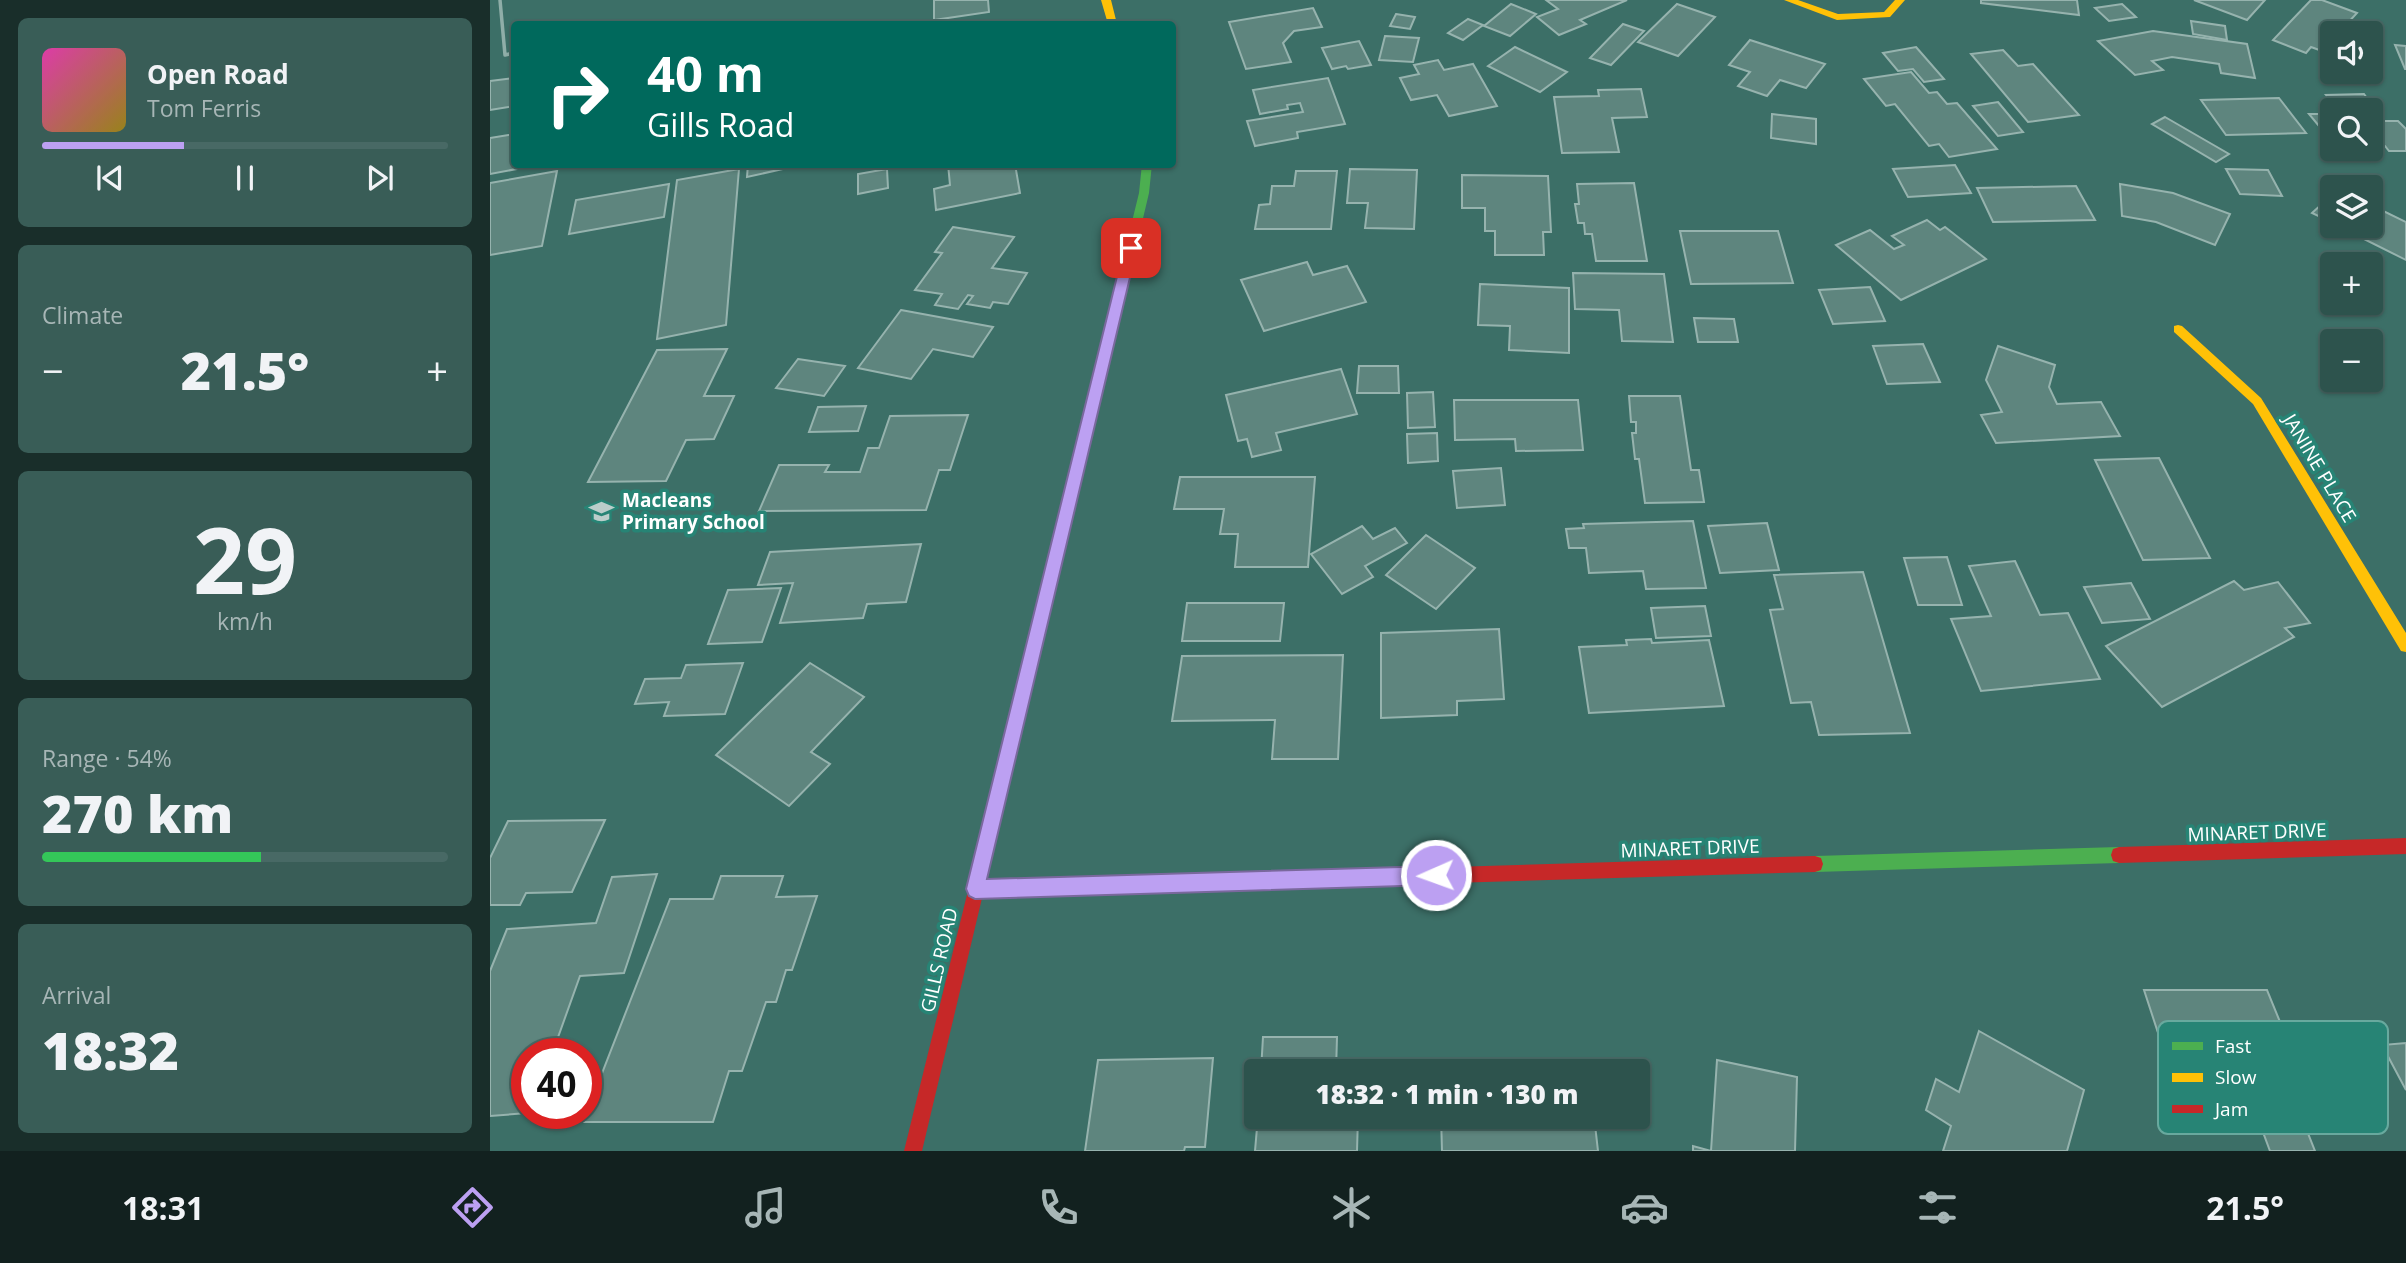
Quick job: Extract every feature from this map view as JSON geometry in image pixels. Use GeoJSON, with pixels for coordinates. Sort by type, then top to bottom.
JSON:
{"type":"FeatureCollection","features":[{"type":"Feature","properties":{"kind":"street"},"geometry":{"type":"LineString","coordinates":[[1106,0],[1112,21]]}},
{"type":"Feature","properties":{"kind":"street"},"geometry":{"type":"LineString","coordinates":[[1789,0],[1837,17],[1887,15],[1900,0]]}},
{"type":"Feature","properties":{"kind":"street","name":"GILLS ROAD"},"geometry":{"type":"LineString","coordinates":[[913,1151],[1141,204],[1146,168]]}},
{"type":"Feature","properties":{"kind":"street","name":"JANINE PLACE"},"geometry":{"type":"LineString","coordinates":[[2178,329],[2257,401],[2406,646]]}},
{"type":"Feature","properties":{"kind":"street","name":"MINARET DRIVE"},"geometry":{"type":"LineString","coordinates":[[975,889],[2406,846]]}},
{"type":"Feature","properties":{"kind":"lane"},"geometry":{"type":"LineString","coordinates":[[500,0],[505,55],[511,54]]}},
{"type":"Feature","properties":{"kind":"building"},"geometry":{"type":"Polygon","coordinates":[[[934,0],[988,0],[989,12],[934,20],[934,0]]]}},
{"type":"Feature","properties":{"kind":"building"},"geometry":{"type":"Polygon","coordinates":[[[1546,0],[1627,0],[1580,20],[1586,24],[1559,35],[1537,17],[1558,9],[1546,0]]]}},
{"type":"Feature","properties":{"kind":"building"},"geometry":{"type":"Polygon","coordinates":[[[1981,0],[2077,0],[2079,15],[1981,3],[1981,0]]]}},
{"type":"Feature","properties":{"kind":"building"},"geometry":{"type":"Polygon","coordinates":[[[2194,0],[2265,0],[2247,20],[2194,0]]]}},
{"type":"Feature","properties":{"kind":"building"},"geometry":{"type":"Polygon","coordinates":[[[2311,0],[2322,0],[2357,13],[2350,21],[2320,21],[2320,50],[2311,47],[2306,53],[2273,40],[2311,0]]]}},
{"type":"Feature","properties":{"kind":"building"},"geometry":{"type":"Polygon","coordinates":[[[1511,4],[1536,14],[1510,36],[1484,26],[1511,4]]]}},
{"type":"Feature","properties":{"kind":"building"},"geometry":{"type":"Polygon","coordinates":[[[1677,4],[1715,17],[1678,56],[1638,42],[1677,4]]]}},
{"type":"Feature","properties":{"kind":"building"},"geometry":{"type":"Polygon","coordinates":[[[2122,4],[2136,17],[2109,21],[2095,8],[2122,4]]]}},
{"type":"Feature","properties":{"kind":"building"},"geometry":{"type":"Polygon","coordinates":[[[1313,8],[1322,27],[1294,31],[1283,43],[1291,62],[1246,69],[1229,22],[1313,8]]]}},
{"type":"Feature","properties":{"kind":"building"},"geometry":{"type":"Polygon","coordinates":[[[1396,14],[1415,17],[1410,29],[1390,26],[1396,14]]]}},
{"type":"Feature","properties":{"kind":"building"},"geometry":{"type":"Polygon","coordinates":[[[1468,19],[1483,25],[1463,40],[1448,33],[1468,19]]]}},
{"type":"Feature","properties":{"kind":"building"},"geometry":{"type":"Polygon","coordinates":[[[2191,21],[2225,26],[2227,40],[2193,34],[2191,21]]]}},
{"type":"Feature","properties":{"kind":"building"},"geometry":{"type":"Polygon","coordinates":[[[1623,24],[1644,31],[1611,65],[1590,58],[1623,24]]]}},
{"type":"Feature","properties":{"kind":"building"},"geometry":{"type":"Polygon","coordinates":[[[2153,31],[2247,44],[2255,78],[2221,73],[2219,64],[2172,57],[2152,61],[2163,70],[2135,75],[2098,41],[2153,31]]]}},
{"type":"Feature","properties":{"kind":"building"},"geometry":{"type":"Polygon","coordinates":[[[1385,36],[1419,38],[1413,62],[1379,60],[1385,36]]]}},
{"type":"Feature","properties":{"kind":"building"},"geometry":{"type":"Polygon","coordinates":[[[1750,40],[1825,64],[1806,88],[1780,80],[1767,96],[1738,86],[1750,72],[1729,65],[1750,40]]]}},
{"type":"Feature","properties":{"kind":"building"},"geometry":{"type":"Polygon","coordinates":[[[1359,41],[1371,65],[1332,69],[1322,48],[1359,41]]]}},
{"type":"Feature","properties":{"kind":"building"},"geometry":{"type":"Polygon","coordinates":[[[2395,45],[2406,46],[2406,69],[2405,69],[2395,45]]]}},
{"type":"Feature","properties":{"kind":"building"},"geometry":{"type":"Polygon","coordinates":[[[1515,47],[1567,72],[1540,92],[1488,66],[1515,47]]]}},
{"type":"Feature","properties":{"kind":"building"},"geometry":{"type":"Polygon","coordinates":[[[1916,47],[1944,79],[1924,82],[1913,69],[1898,71],[1883,53],[1916,47]]]}},
{"type":"Feature","properties":{"kind":"building"},"geometry":{"type":"Polygon","coordinates":[[[2003,50],[2018,66],[2033,64],[2079,115],[2028,122],[1971,54],[2003,50]]]}},
{"type":"Feature","properties":{"kind":"building"},"geometry":{"type":"Polygon","coordinates":[[[1438,60],[1444,70],[1473,64],[1497,106],[1449,116],[1437,95],[1411,100],[1400,78],[1419,74],[1414,65],[1438,60]]]}},
{"type":"Feature","properties":{"kind":"building"},"geometry":{"type":"Polygon","coordinates":[[[1911,72],[1929,93],[1937,92],[1947,104],[1957,103],[1997,149],[1949,157],[1939,144],[1929,146],[1895,104],[1886,106],[1864,79],[1911,72]]]}},
{"type":"Feature","properties":{"kind":"building"},"geometry":{"type":"Polygon","coordinates":[[[511,78],[511,106],[490,110],[490,81],[511,78]]]}},
{"type":"Feature","properties":{"kind":"building"},"geometry":{"type":"Polygon","coordinates":[[[1328,78],[1345,124],[1297,132],[1298,138],[1255,146],[1247,121],[1303,112],[1300,103],[1287,105],[1288,109],[1260,114],[1253,90],[1328,78]]]}},
{"type":"Feature","properties":{"kind":"building"},"geometry":{"type":"Polygon","coordinates":[[[1641,89],[1647,117],[1612,118],[1619,152],[1562,153],[1554,97],[1599,96],[1598,90],[1641,89]]]}},
{"type":"Feature","properties":{"kind":"building"},"geometry":{"type":"Polygon","coordinates":[[[2364,94],[2367,98],[2328,98],[2326,95],[2364,94]]]}},
{"type":"Feature","properties":{"kind":"building"},"geometry":{"type":"Polygon","coordinates":[[[2279,98],[2306,133],[2226,135],[2201,100],[2279,98]]]}},
{"type":"Feature","properties":{"kind":"building"},"geometry":{"type":"Polygon","coordinates":[[[1998,102],[2023,132],[1998,136],[1973,106],[1998,102]]]}},
{"type":"Feature","properties":{"kind":"building"},"geometry":{"type":"Polygon","coordinates":[[[1772,114],[1816,119],[1816,144],[1771,138],[1772,114]]]}},
{"type":"Feature","properties":{"kind":"building"},"geometry":{"type":"Polygon","coordinates":[[[2309,114],[2320,114],[2320,127],[2309,114]]]}},
{"type":"Feature","properties":{"kind":"building"},"geometry":{"type":"Polygon","coordinates":[[[2165,117],[2229,154],[2216,162],[2152,124],[2165,117]]]}},
{"type":"Feature","properties":{"kind":"building"},"geometry":{"type":"Polygon","coordinates":[[[2383,120],[2398,121],[2406,129],[2406,151],[2389,151],[2385,146],[2383,120]]]}},
{"type":"Feature","properties":{"kind":"building"},"geometry":{"type":"Polygon","coordinates":[[[511,134],[511,168],[522,168],[490,174],[490,138],[511,134]]]}},
{"type":"Feature","properties":{"kind":"building"},"geometry":{"type":"Polygon","coordinates":[[[1955,165],[1971,193],[1908,197],[1893,169],[1955,165]]]}},
{"type":"Feature","properties":{"kind":"building"},"geometry":{"type":"Polygon","coordinates":[[[748,168],[787,168],[747,177],[748,168]]]}},
{"type":"Feature","properties":{"kind":"building"},"geometry":{"type":"Polygon","coordinates":[[[948,168],[1016,168],[1020,193],[936,210],[934,189],[950,185],[948,168]]]}},
{"type":"Feature","properties":{"kind":"building"},"geometry":{"type":"Polygon","coordinates":[[[739,169],[726,325],[657,339],[677,180],[739,169]]]}},
{"type":"Feature","properties":{"kind":"building"},"geometry":{"type":"Polygon","coordinates":[[[887,169],[888,188],[858,194],[858,174],[887,169]]]}},
{"type":"Feature","properties":{"kind":"building"},"geometry":{"type":"Polygon","coordinates":[[[1350,169],[1417,170],[1414,229],[1365,228],[1368,203],[1347,203],[1350,169]]]}},
{"type":"Feature","properties":{"kind":"building"},"geometry":{"type":"Polygon","coordinates":[[[2226,169],[2268,170],[2282,196],[2240,194],[2226,169]]]}},
{"type":"Feature","properties":{"kind":"building"},"geometry":{"type":"Polygon","coordinates":[[[557,171],[542,246],[490,255],[490,183],[557,171]]]}},
{"type":"Feature","properties":{"kind":"building"},"geometry":{"type":"Polygon","coordinates":[[[1296,171],[1337,171],[1331,229],[1255,229],[1259,205],[1270,204],[1272,186],[1294,186],[1296,171]]]}},
{"type":"Feature","properties":{"kind":"building"},"geometry":{"type":"Polygon","coordinates":[[[1462,175],[1548,176],[1551,232],[1543,232],[1544,255],[1495,255],[1495,231],[1485,231],[1485,208],[1462,208],[1462,175]]]}},
{"type":"Feature","properties":{"kind":"building"},"geometry":{"type":"Polygon","coordinates":[[[1634,183],[1647,261],[1596,261],[1592,234],[1585,234],[1584,223],[1578,223],[1575,204],[1579,204],[1577,184],[1634,183]]]}},
{"type":"Feature","properties":{"kind":"building"},"geometry":{"type":"Polygon","coordinates":[[[669,184],[664,217],[569,234],[576,200],[669,184]]]}},
{"type":"Feature","properties":{"kind":"building"},"geometry":{"type":"Polygon","coordinates":[[[2120,184],[2173,193],[2230,214],[2215,245],[2156,222],[2122,216],[2120,184]]]}},
{"type":"Feature","properties":{"kind":"building"},"geometry":{"type":"Polygon","coordinates":[[[2076,186],[2095,220],[1993,222],[1977,188],[2076,186]]]}},
{"type":"Feature","properties":{"kind":"building"},"geometry":{"type":"Polygon","coordinates":[[[2320,206],[2320,217],[2312,213],[2320,206]]]}},
{"type":"Feature","properties":{"kind":"building"},"geometry":{"type":"Polygon","coordinates":[[[2383,211],[2406,222],[2406,260],[2362,238],[2383,238],[2383,211]]]}},
{"type":"Feature","properties":{"kind":"building"},"geometry":{"type":"Polygon","coordinates":[[[1927,220],[1940,230],[1945,227],[1986,259],[1901,300],[1836,245],[1870,230],[1894,249],[1904,245],[1892,236],[1927,220]]]}},
{"type":"Feature","properties":{"kind":"building"},"geometry":{"type":"Polygon","coordinates":[[[953,227],[1014,237],[992,268],[1027,273],[1008,304],[993,302],[990,308],[967,304],[973,296],[968,295],[958,309],[935,305],[942,294],[915,290],[942,253],[935,252],[953,227]]]}},
{"type":"Feature","properties":{"kind":"building"},"geometry":{"type":"Polygon","coordinates":[[[1680,231],[1778,231],[1793,283],[1691,284],[1680,231]]]}},
{"type":"Feature","properties":{"kind":"building"},"geometry":{"type":"Polygon","coordinates":[[[1307,262],[1313,275],[1347,266],[1366,302],[1264,331],[1241,280],[1307,262]]]}},
{"type":"Feature","properties":{"kind":"building"},"geometry":{"type":"Polygon","coordinates":[[[1573,273],[1664,274],[1673,342],[1622,341],[1619,310],[1575,309],[1573,273]]]}},
{"type":"Feature","properties":{"kind":"building"},"geometry":{"type":"Polygon","coordinates":[[[1480,284],[1569,288],[1569,353],[1509,350],[1510,326],[1478,325],[1480,284]]]}},
{"type":"Feature","properties":{"kind":"building"},"geometry":{"type":"Polygon","coordinates":[[[1870,287],[1885,321],[1833,324],[1819,290],[1870,287]]]}},
{"type":"Feature","properties":{"kind":"building"},"geometry":{"type":"Polygon","coordinates":[[[901,310],[993,327],[973,357],[933,349],[911,379],[858,368],[901,310]]]}},
{"type":"Feature","properties":{"kind":"building"},"geometry":{"type":"Polygon","coordinates":[[[1694,318],[1734,319],[1738,342],[1698,342],[1694,318]]]}},
{"type":"Feature","properties":{"kind":"building"},"geometry":{"type":"Polygon","coordinates":[[[1923,344],[1940,382],[1887,384],[1873,346],[1923,344]]]}},
{"type":"Feature","properties":{"kind":"building"},"geometry":{"type":"Polygon","coordinates":[[[1998,346],[2055,365],[2049,387],[2057,404],[2101,402],[2120,436],[1996,443],[1981,415],[2002,412],[1986,380],[1998,346]]]}},
{"type":"Feature","properties":{"kind":"building"},"geometry":{"type":"Polygon","coordinates":[[[727,349],[704,396],[734,396],[714,439],[686,440],[666,481],[588,482],[657,350],[727,349]]]}},
{"type":"Feature","properties":{"kind":"building"},"geometry":{"type":"Polygon","coordinates":[[[798,359],[845,366],[824,396],[776,388],[798,359]]]}},
{"type":"Feature","properties":{"kind":"building"},"geometry":{"type":"Polygon","coordinates":[[[1359,366],[1398,366],[1399,393],[1357,393],[1359,366]]]}},
{"type":"Feature","properties":{"kind":"building"},"geometry":{"type":"Polygon","coordinates":[[[1341,369],[1357,414],[1276,433],[1281,450],[1252,457],[1247,439],[1238,441],[1226,395],[1341,369]]]}},
{"type":"Feature","properties":{"kind":"building"},"geometry":{"type":"Polygon","coordinates":[[[1433,392],[1435,427],[1408,428],[1407,393],[1433,392]]]}},
{"type":"Feature","properties":{"kind":"building"},"geometry":{"type":"Polygon","coordinates":[[[1629,396],[1680,396],[1691,470],[1699,470],[1704,502],[1645,503],[1639,459],[1635,459],[1632,433],[1636,433],[1636,422],[1631,422],[1629,396]]]}},
{"type":"Feature","properties":{"kind":"building"},"geometry":{"type":"Polygon","coordinates":[[[1454,400],[1578,400],[1583,450],[1516,451],[1515,439],[1455,440],[1454,400]]]}},
{"type":"Feature","properties":{"kind":"building"},"geometry":{"type":"Polygon","coordinates":[[[866,406],[858,431],[809,432],[818,407],[866,406]]]}},
{"type":"Feature","properties":{"kind":"building"},"geometry":{"type":"Polygon","coordinates":[[[968,415],[950,470],[939,470],[926,510],[759,511],[779,465],[829,465],[825,472],[860,472],[868,448],[879,448],[890,416],[968,415]]]}},
{"type":"Feature","properties":{"kind":"building"},"geometry":{"type":"Polygon","coordinates":[[[1437,433],[1438,461],[1408,463],[1407,434],[1437,433]]]}},
{"type":"Feature","properties":{"kind":"building"},"geometry":{"type":"Polygon","coordinates":[[[2159,458],[2210,558],[2143,560],[2095,460],[2159,458]]]}},
{"type":"Feature","properties":{"kind":"building"},"geometry":{"type":"Polygon","coordinates":[[[1501,468],[1505,505],[1457,508],[1453,471],[1501,468]]]}},
{"type":"Feature","properties":{"kind":"building"},"geometry":{"type":"Polygon","coordinates":[[[1180,477],[1315,477],[1308,567],[1235,567],[1238,534],[1220,534],[1224,509],[1174,509],[1180,477]]]}},
{"type":"Feature","properties":{"kind":"building"},"geometry":{"type":"Polygon","coordinates":[[[1693,521],[1706,588],[1646,589],[1643,571],[1589,573],[1586,548],[1569,548],[1566,529],[1584,528],[1583,524],[1693,521]]]}},
{"type":"Feature","properties":{"kind":"building"},"geometry":{"type":"Polygon","coordinates":[[[1767,523],[1779,570],[1720,573],[1708,526],[1767,523]]]}},
{"type":"Feature","properties":{"kind":"building"},"geometry":{"type":"Polygon","coordinates":[[[1362,526],[1373,539],[1395,528],[1407,543],[1365,566],[1373,577],[1342,594],[1311,554],[1362,526]]]}},
{"type":"Feature","properties":{"kind":"building"},"geometry":{"type":"Polygon","coordinates":[[[1426,535],[1475,568],[1436,609],[1386,575],[1426,535]]]}},
{"type":"Feature","properties":{"kind":"building"},"geometry":{"type":"Polygon","coordinates":[[[921,544],[906,602],[867,604],[863,618],[780,623],[793,583],[758,585],[770,552],[921,544]]]}},
{"type":"Feature","properties":{"kind":"building"},"geometry":{"type":"Polygon","coordinates":[[[1947,557],[1962,605],[1918,605],[1904,558],[1947,557]]]}},
{"type":"Feature","properties":{"kind":"building"},"geometry":{"type":"Polygon","coordinates":[[[2015,561],[2040,615],[2068,613],[2100,679],[1981,691],[1951,619],[1991,616],[1969,566],[2015,561]]]}},
{"type":"Feature","properties":{"kind":"building"},"geometry":{"type":"Polygon","coordinates":[[[1863,572],[1910,733],[1819,735],[1811,702],[1791,703],[1770,610],[1783,609],[1774,575],[1863,572]]]}},
{"type":"Feature","properties":{"kind":"building"},"geometry":{"type":"Polygon","coordinates":[[[2234,581],[2244,590],[2278,582],[2310,623],[2285,628],[2294,637],[2162,707],[2106,646],[2234,581]]]}},
{"type":"Feature","properties":{"kind":"building"},"geometry":{"type":"Polygon","coordinates":[[[2131,583],[2150,619],[2102,623],[2084,587],[2131,583]]]}},
{"type":"Feature","properties":{"kind":"building"},"geometry":{"type":"Polygon","coordinates":[[[781,588],[762,642],[708,644],[728,590],[781,588]]]}},
{"type":"Feature","properties":{"kind":"building"},"geometry":{"type":"Polygon","coordinates":[[[1187,603],[1284,603],[1280,641],[1182,641],[1187,603]]]}},
{"type":"Feature","properties":{"kind":"building"},"geometry":{"type":"Polygon","coordinates":[[[1705,606],[1711,636],[1656,638],[1651,608],[1705,606]]]}},
{"type":"Feature","properties":{"kind":"building"},"geometry":{"type":"Polygon","coordinates":[[[1499,629],[1504,699],[1457,701],[1457,715],[1381,718],[1381,633],[1499,629]]]}},
{"type":"Feature","properties":{"kind":"building"},"geometry":{"type":"Polygon","coordinates":[[[1651,639],[1652,643],[1709,640],[1724,706],[1589,713],[1579,647],[1627,645],[1626,640],[1651,639]]]}},
{"type":"Feature","properties":{"kind":"building"},"geometry":{"type":"Polygon","coordinates":[[[1343,655],[1338,759],[1272,759],[1275,720],[1172,721],[1182,656],[1343,655]]]}},
{"type":"Feature","properties":{"kind":"building"},"geometry":{"type":"Polygon","coordinates":[[[743,663],[725,714],[664,716],[669,702],[635,704],[645,679],[681,678],[686,665],[743,663]]]}},
{"type":"Feature","properties":{"kind":"building"},"geometry":{"type":"Polygon","coordinates":[[[810,663],[864,697],[811,752],[830,764],[789,806],[716,755],[810,663]]]}},
{"type":"Feature","properties":{"kind":"building"},"geometry":{"type":"Polygon","coordinates":[[[605,820],[572,892],[526,893],[520,905],[490,905],[490,858],[508,821],[605,820]]]}},
{"type":"Feature","properties":{"kind":"building"},"geometry":{"type":"Polygon","coordinates":[[[657,874],[624,973],[580,976],[558,1038],[511,1038],[511,1114],[490,1116],[490,971],[507,929],[596,923],[612,877],[657,874]]]}},
{"type":"Feature","properties":{"kind":"building"},"geometry":{"type":"Polygon","coordinates":[[[721,876],[783,876],[776,897],[817,896],[792,970],[786,970],[776,1002],[766,1002],[742,1071],[729,1071],[713,1122],[602,1122],[602,1073],[670,899],[713,899],[721,876]]]}},
{"type":"Feature","properties":{"kind":"building"},"geometry":{"type":"Polygon","coordinates":[[[2144,990],[2267,990],[2280,1021],[2158,1021],[2158,1033],[2144,990]]]}},
{"type":"Feature","properties":{"kind":"building"},"geometry":{"type":"Polygon","coordinates":[[[1979,1031],[2084,1090],[2067,1151],[1943,1151],[1951,1126],[1926,1110],[1936,1079],[1959,1092],[1979,1031]]]}},
{"type":"Feature","properties":{"kind":"building"},"geometry":{"type":"Polygon","coordinates":[[[1263,1037],[1337,1037],[1336,1059],[1262,1059],[1263,1037]]]}},
{"type":"Feature","properties":{"kind":"building"},"geometry":{"type":"Polygon","coordinates":[[[2406,1043],[2406,1090],[2388,1056],[2388,1044],[2406,1043]]]}},
{"type":"Feature","properties":{"kind":"building"},"geometry":{"type":"Polygon","coordinates":[[[1213,1058],[1205,1147],[1185,1147],[1184,1151],[1085,1151],[1098,1060],[1213,1058]]]}},
{"type":"Feature","properties":{"kind":"building"},"geometry":{"type":"Polygon","coordinates":[[[1717,1060],[1797,1077],[1795,1151],[1711,1151],[1717,1060]]]}},
{"type":"Feature","properties":{"kind":"building"},"geometry":{"type":"Polygon","coordinates":[[[1257,1129],[1358,1129],[1357,1151],[1255,1151],[1257,1129]]]}},
{"type":"Feature","properties":{"kind":"building"},"geometry":{"type":"Polygon","coordinates":[[[1441,1129],[1595,1129],[1598,1151],[1442,1151],[1441,1129]]]}},
{"type":"Feature","properties":{"kind":"building"},"geometry":{"type":"Polygon","coordinates":[[[2264,1134],[2308,1134],[2315,1151],[2270,1151],[2264,1134]]]}},
{"type":"Feature","properties":{"kind":"building"},"geometry":{"type":"Polygon","coordinates":[[[1693,1146],[1711,1151],[1693,1151],[1693,1146]]]}},
{"type":"Feature","properties":{"kind":"traffic: fast"},"geometry":{"type":"LineString","coordinates":[[1027,679],[1144,193],[1147,168]]}},
{"type":"Feature","properties":{"kind":"traffic: fast"},"geometry":{"type":"LineString","coordinates":[[1815,864],[2119,855]]}},
{"type":"Feature","properties":{"kind":"traffic: slow"},"geometry":{"type":"LineString","coordinates":[[1106,0],[1112,21]]}},
{"type":"Feature","properties":{"kind":"traffic: slow"},"geometry":{"type":"LineString","coordinates":[[1789,0],[1837,17],[1887,15],[1900,0]]}},
{"type":"Feature","properties":{"kind":"traffic: slow"},"geometry":{"type":"LineString","coordinates":[[2178,329],[2257,401],[2406,646]]}},
{"type":"Feature","properties":{"kind":"traffic: slow"},"geometry":{"type":"LineString","coordinates":[[975,889],[1352,878]]}},
{"type":"Feature","properties":{"kind":"traffic: jam"},"geometry":{"type":"LineString","coordinates":[[913,1151],[1027,679]]}},
{"type":"Feature","properties":{"kind":"traffic: jam"},"geometry":{"type":"LineString","coordinates":[[2119,855],[2406,846]]}},
{"type":"Feature","properties":{"kind":"traffic: jam"},"geometry":{"type":"LineString","coordinates":[[1352,878],[1815,864]]}},
{"type":"Feature","properties":{"kind":"place","name":"Macleans Primary School"},"geometry":{"type":"Point","coordinates":[602,511]}},
{"type":"Feature","properties":{"kind":"route"},"geometry":{"type":"LineString","coordinates":[[1131,248],[975,889],[1436,875]]}}]}
